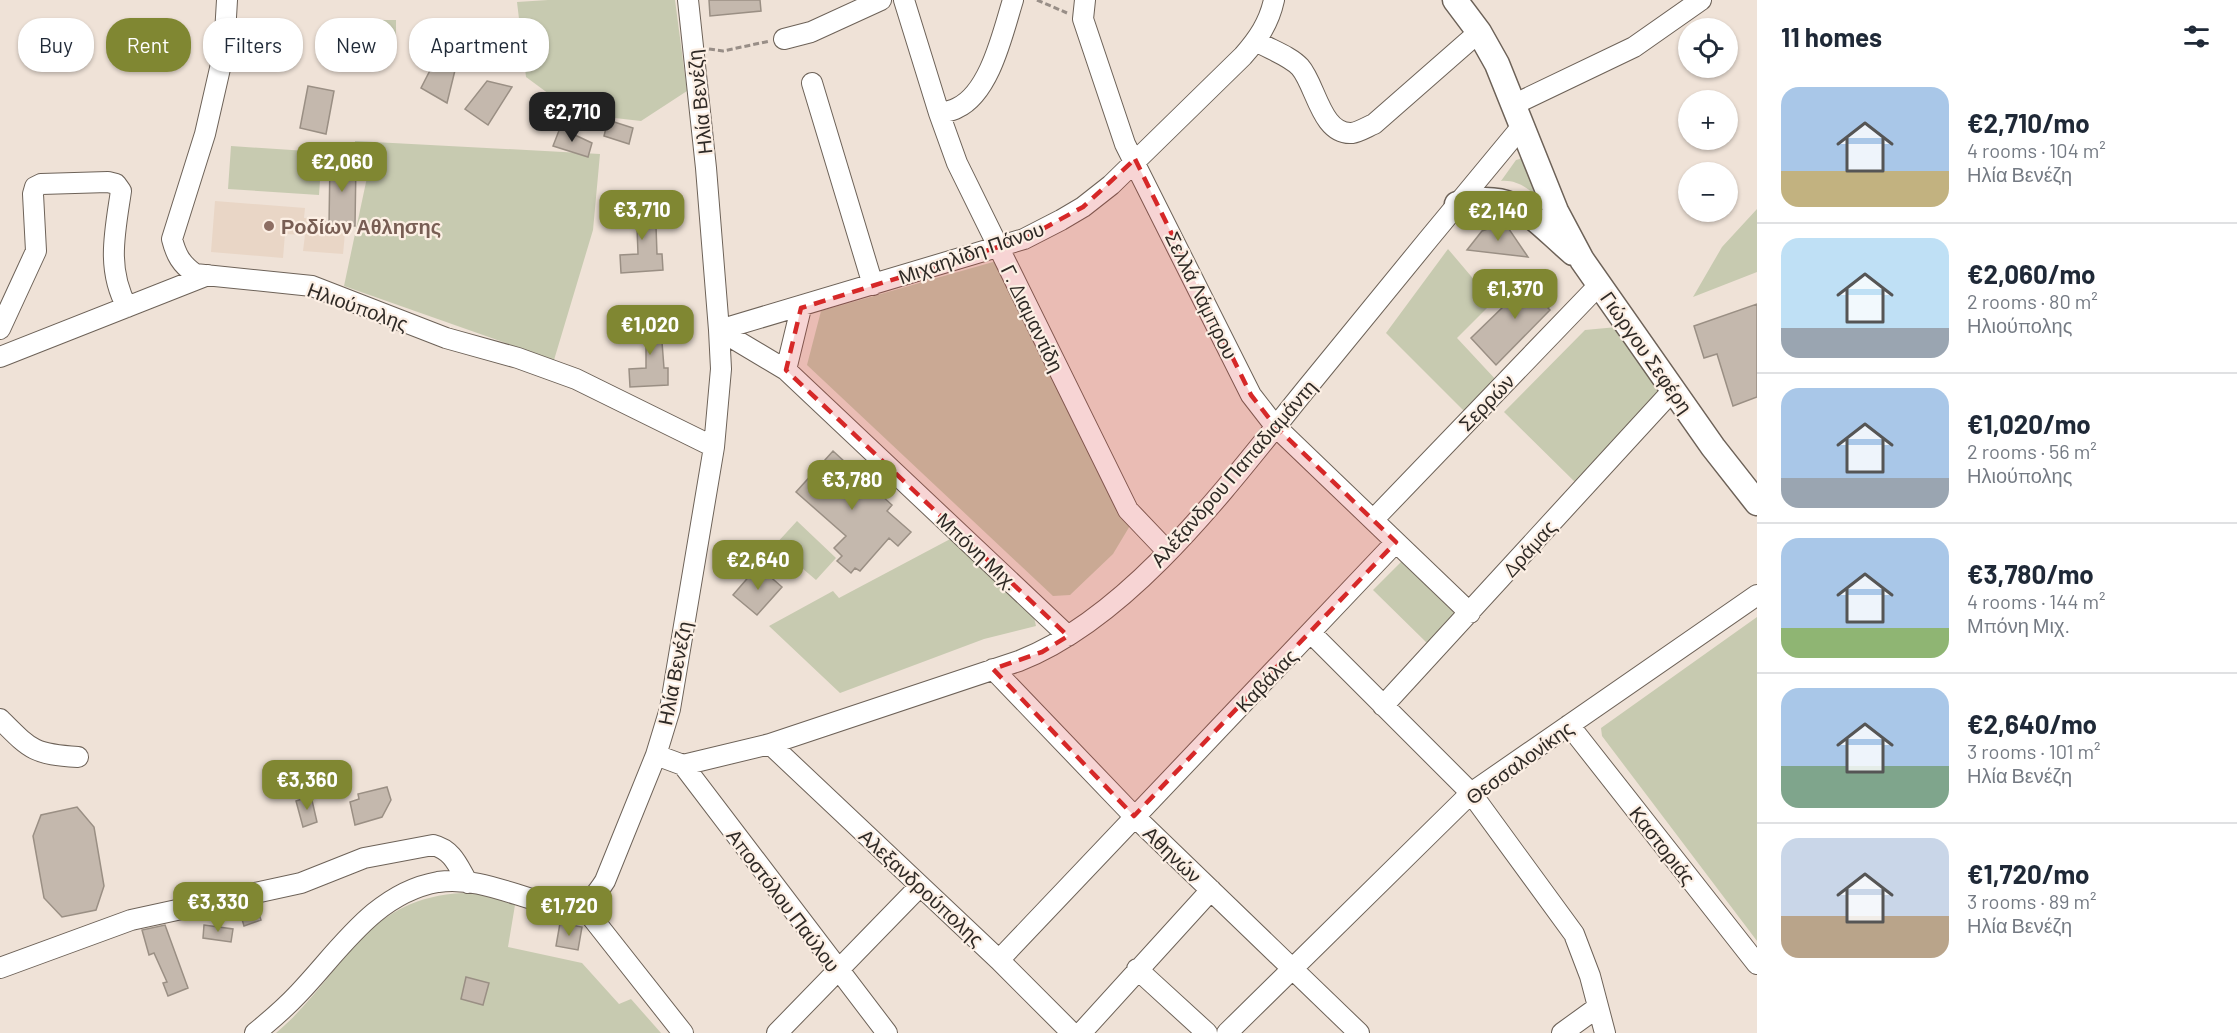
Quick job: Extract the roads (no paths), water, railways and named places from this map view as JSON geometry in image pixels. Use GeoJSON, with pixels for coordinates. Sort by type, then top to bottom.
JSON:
{"type":"FeatureCollection","features":[{"type":"Feature","properties":{"kind":"main road","name":"Γιώργου Σεφέρη"},"geometry":{"type":"LineString","coordinates":[[1455,0],[1479,32],[1519,115],[1556,211],[1582,260],[1713,447],[1757,503]]}},
{"type":"Feature","properties":{"kind":"main road"},"geometry":{"type":"LineString","coordinates":[[1457,204],[1481,198],[1516,206],[1582,260]]}},
{"type":"Feature","properties":{"kind":"street","name":"Ηλιούπολης"},"geometry":{"type":"LineString","coordinates":[[227,0],[224,51],[205,134],[172,239],[175,254],[185,267],[195,274],[312,286],[446,338],[518,358],[576,379],[714,447]]}},
{"type":"Feature","properties":{"kind":"street","name":"Ηλία Βενέζη"},"geometry":{"type":"LineString","coordinates":[[582,905],[595,896],[605,881],[656,754],[670,709],[714,447],[721,369],[719,330],[706,168],[688,0]]}},
{"type":"Feature","properties":{"kind":"street"},"geometry":{"type":"LineString","coordinates":[[784,39],[811,32],[881,0]]}},
{"type":"Feature","properties":{"kind":"street","name":"Γ. Διαμαντίδη"},"geometry":{"type":"LineString","coordinates":[[904,0],[957,163],[1128,510],[1167,551]]}},
{"type":"Feature","properties":{"kind":"street"},"geometry":{"type":"LineString","coordinates":[[939,113],[957,108],[970,99],[995,57],[1013,0]]}},
{"type":"Feature","properties":{"kind":"street","name":"Μιχαηλίδη Πάνου"},"geometry":{"type":"LineString","coordinates":[[719,330],[801,308],[1024,239],[1083,207],[1111,185],[1256,41],[1271,16],[1274,0]]}},
{"type":"Feature","properties":{"kind":"street"},"geometry":{"type":"LineString","coordinates":[[1519,115],[1634,47],[1701,0]]}},
{"type":"Feature","properties":{"kind":"street","name":"Σελλά Λάμπρου"},"geometry":{"type":"LineString","coordinates":[[1084,10],[1125,144],[1135,159],[1251,395],[1275,426],[1470,613]]}},
{"type":"Feature","properties":{"kind":"street"},"geometry":{"type":"LineString","coordinates":[[1256,41],[1298,64],[1328,121],[1344,132],[1353,133],[1374,124],[1479,32]]}},
{"type":"Feature","properties":{"kind":"street"},"geometry":{"type":"LineString","coordinates":[[813,83],[873,285]]}},
{"type":"Feature","properties":{"kind":"street","name":"Αλέξανδρου Παπαδιαμάντη"},"geometry":{"type":"LineString","coordinates":[[683,765],[770,744],[1042,652],[1068,636],[1114,601],[1167,551],[1275,426],[1457,204],[1519,115]]}},
{"type":"Feature","properties":{"kind":"street"},"geometry":{"type":"LineString","coordinates":[[0,329],[36,251],[33,194],[35,187],[41,184],[108,182],[117,184],[121,191],[112,249],[118,291],[127,307]]}},
{"type":"Feature","properties":{"kind":"street"},"geometry":{"type":"LineString","coordinates":[[0,357],[208,275]]}},
{"type":"Feature","properties":{"kind":"street","name":"Σερρών"},"geometry":{"type":"LineString","coordinates":[[1373,520],[1599,285]]}},
{"type":"Feature","properties":{"kind":"street"},"geometry":{"type":"LineString","coordinates":[[786,370],[801,308]]}},
{"type":"Feature","properties":{"kind":"street","name":"Μπόνη Μιχ."},"geometry":{"type":"LineString","coordinates":[[719,330],[786,370],[1068,636]]}},
{"type":"Feature","properties":{"kind":"street","name":"Δράμας"},"geometry":{"type":"LineString","coordinates":[[1383,705],[1674,389]]}},
{"type":"Feature","properties":{"kind":"street","name":"Καβάλας"},"geometry":{"type":"LineString","coordinates":[[999,960],[1396,542]]}},
{"type":"Feature","properties":{"kind":"street","name":"Θεσσαλονίκης"},"geometry":{"type":"LineString","coordinates":[[1227,1033],[1471,793],[1757,595]]}},
{"type":"Feature","properties":{"kind":"street"},"geometry":{"type":"LineString","coordinates":[[1311,633],[1471,793],[1574,934],[1605,1033]]}},
{"type":"Feature","properties":{"kind":"street","name":"Αθηνών"},"geometry":{"type":"LineString","coordinates":[[993,669],[1134,816],[1359,1033]]}},
{"type":"Feature","properties":{"kind":"street"},"geometry":{"type":"LineString","coordinates":[[0,719],[27,747],[50,755],[78,757]]}},
{"type":"Feature","properties":{"kind":"street","name":"Καστοριάς"},"geometry":{"type":"LineString","coordinates":[[1569,725],[1757,964]]}},
{"type":"Feature","properties":{"kind":"street","name":"Αλεξανδρούπολης"},"geometry":{"type":"LineString","coordinates":[[770,744],[999,960],[1072,1033]]}},
{"type":"Feature","properties":{"kind":"street"},"geometry":{"type":"LineString","coordinates":[[656,754],[683,765]]}},
{"type":"Feature","properties":{"kind":"street","name":"Αποστόλου Παύλου"},"geometry":{"type":"LineString","coordinates":[[683,765],[838,972],[887,1033]]}},
{"type":"Feature","properties":{"kind":"street"},"geometry":{"type":"LineString","coordinates":[[0,968],[131,920],[301,883],[364,858],[398,851],[433,845],[444,848],[453,856],[468,883]]}},
{"type":"Feature","properties":{"kind":"street"},"geometry":{"type":"LineString","coordinates":[[255,1033],[300,993],[354,931],[388,902],[413,888],[451,881],[488,886],[559,908],[582,905],[683,1033]]}},
{"type":"Feature","properties":{"kind":"street"},"geometry":{"type":"LineString","coordinates":[[777,1033],[920,886]]}},
{"type":"Feature","properties":{"kind":"street"},"geometry":{"type":"LineString","coordinates":[[1081,1033],[1211,890]]}},
{"type":"Feature","properties":{"kind":"street"},"geometry":{"type":"LineString","coordinates":[[1137,969],[1207,1033]]}},
{"type":"Feature","properties":{"kind":"street"},"geometry":{"type":"LineString","coordinates":[[1562,1033],[1598,1007]]}},
{"type":"Feature","properties":{"kind":"place","name":"Ροδίων Αθλησης"},"geometry":{"type":"Point","coordinates":[269,226]}}]}
